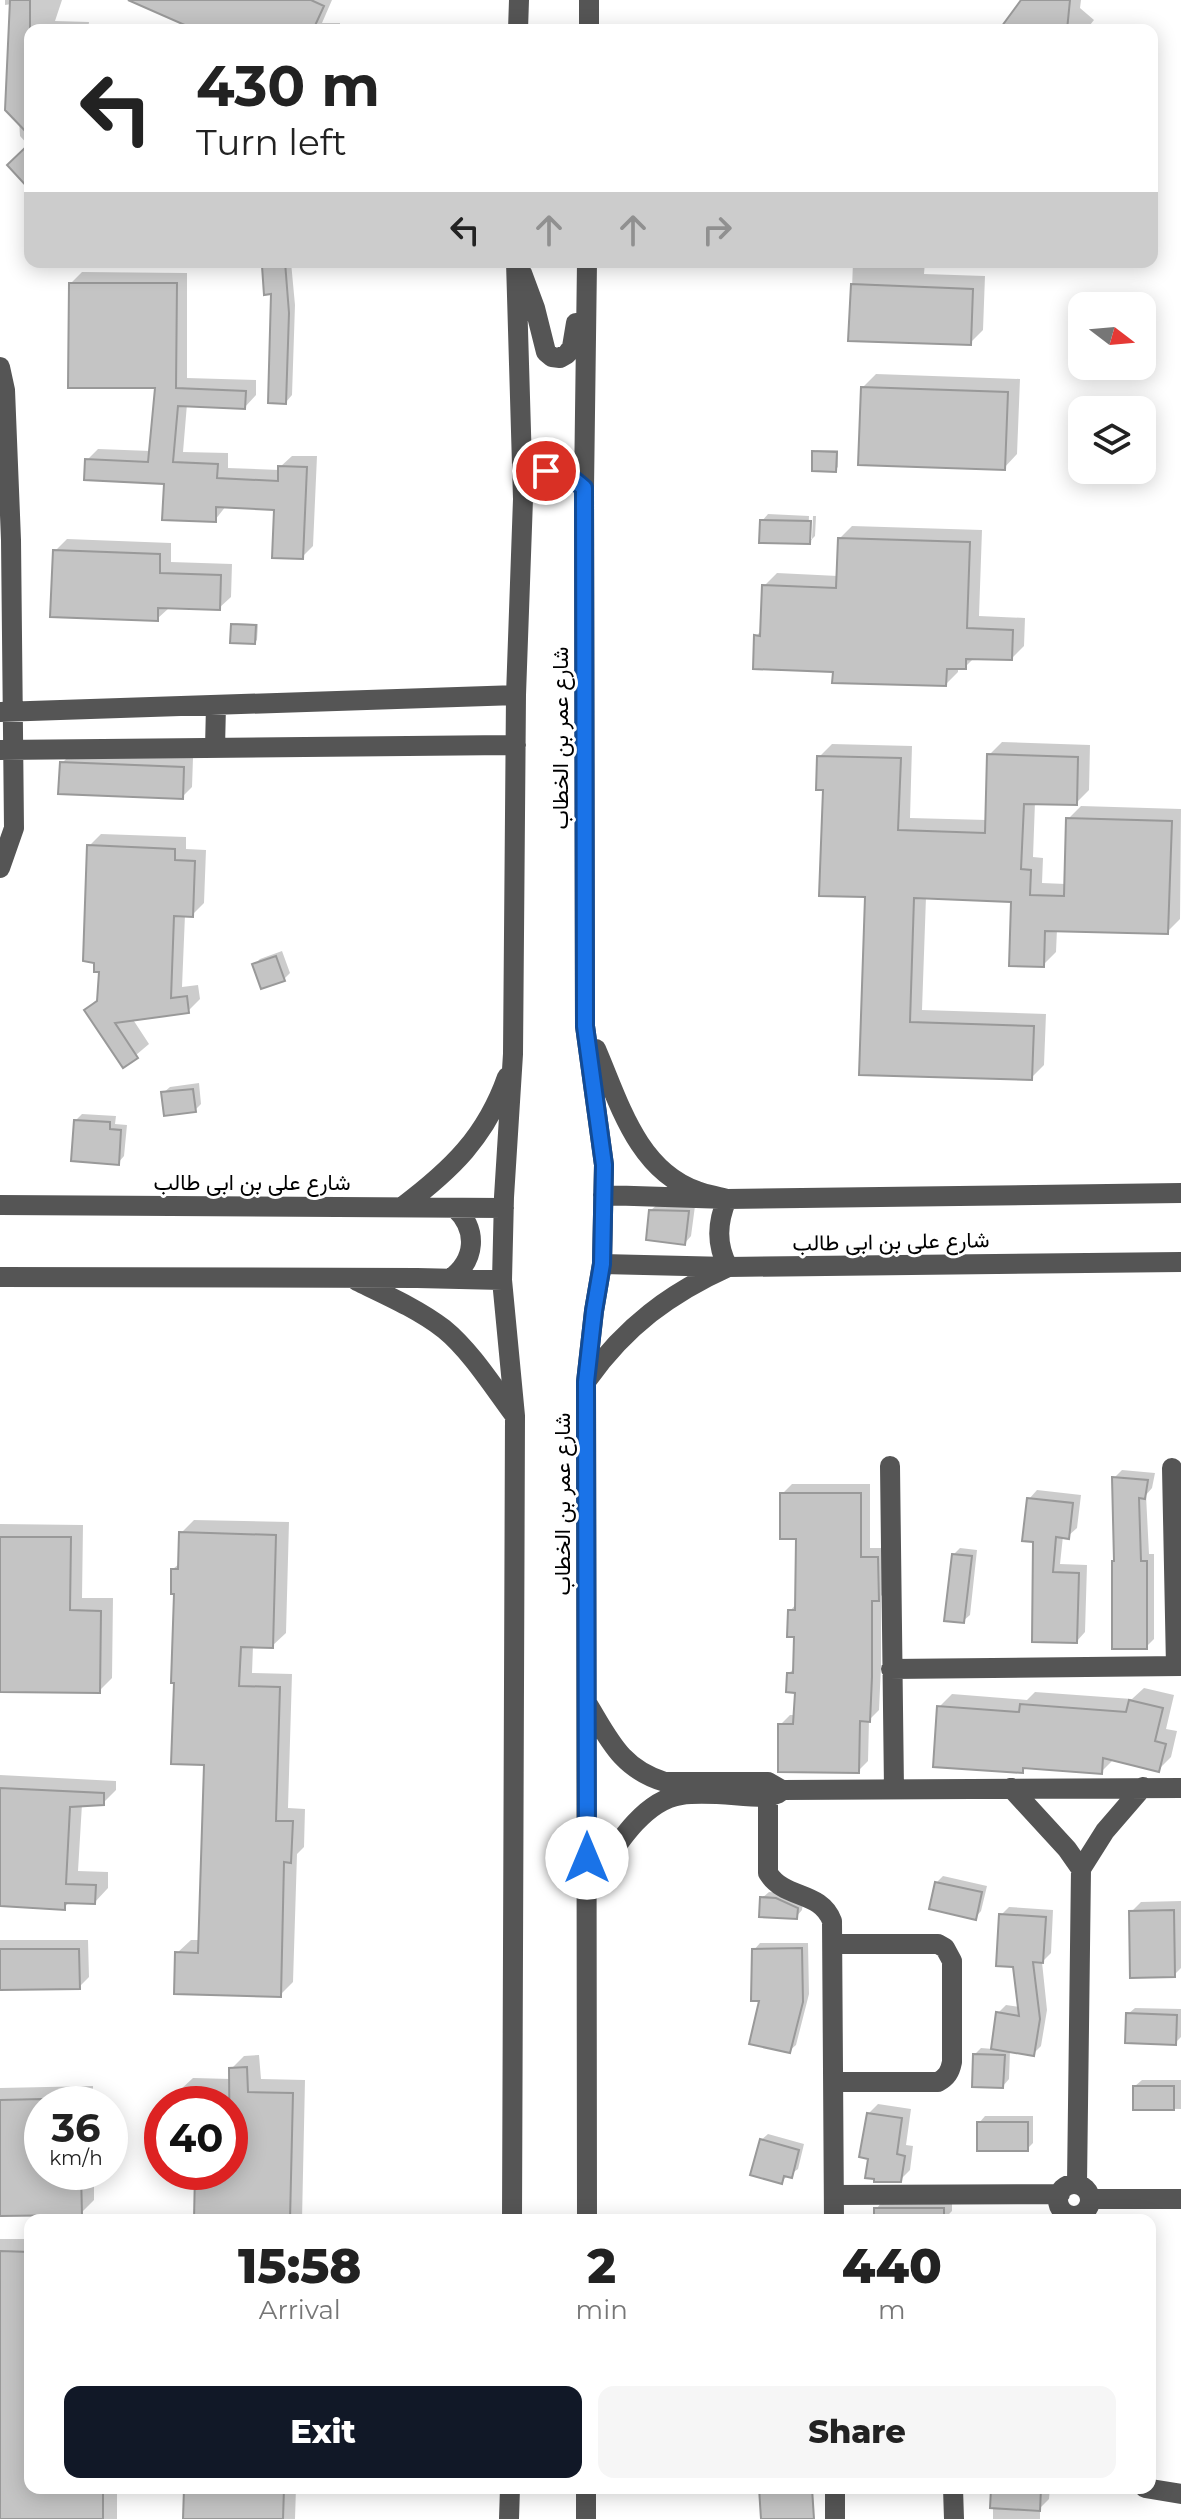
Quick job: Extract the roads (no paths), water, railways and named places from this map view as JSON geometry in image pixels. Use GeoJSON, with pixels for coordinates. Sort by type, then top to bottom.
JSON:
{"type":"FeatureCollection","features":[{"type":"Feature","properties":{"kind":"street"},"geometry":{"type":"LineString","coordinates":[[518,24],[519,0]]}},
{"type":"Feature","properties":{"kind":"street"},"geometry":{"type":"LineString","coordinates":[[589,0],[589,24]]}},
{"type":"Feature","properties":{"kind":"street","name":"شارع عمر بن الخطاب"},"geometry":{"type":"LineString","coordinates":[[512,2214],[515,1416],[502,1280],[513,1054],[516,695],[523,499],[516,268]]}},
{"type":"Feature","properties":{"kind":"street"},"geometry":{"type":"LineString","coordinates":[[518,268],[535,308],[546,352],[560,358],[572,347],[586,268]]}},
{"type":"Feature","properties":{"kind":"street","name":"شارع عمر بن الخطاب"},"geometry":{"type":"LineString","coordinates":[[587,268],[585,1026],[604,1165],[602,1264],[586,1382],[587,2214]]}},
{"type":"Feature","properties":{"kind":"street"},"geometry":{"type":"LineString","coordinates":[[0,367],[5,390],[7,750],[14,828],[0,868]]}},
{"type":"Feature","properties":{"kind":"street"},"geometry":{"type":"LineString","coordinates":[[523,499],[541,476],[553,468],[567,472],[584,488]]}},
{"type":"Feature","properties":{"kind":"street"},"geometry":{"type":"LineString","coordinates":[[7,712],[516,695]]}},
{"type":"Feature","properties":{"kind":"street"},"geometry":{"type":"LineString","coordinates":[[215,748],[216,705]]}},
{"type":"Feature","properties":{"kind":"street"},"geometry":{"type":"LineString","coordinates":[[7,750],[516,745]]}},
{"type":"Feature","properties":{"kind":"street"},"geometry":{"type":"LineString","coordinates":[[585,1026],[628,1124],[645,1152],[668,1175],[696,1191],[727,1199],[718,1234],[722,1257],[728,1267],[678,1292],[655,1308],[616,1343],[586,1382]]}},
{"type":"Feature","properties":{"kind":"street"},"geometry":{"type":"LineString","coordinates":[[402,1207],[451,1168],[469,1149],[497,1104],[513,1054]]}},
{"type":"Feature","properties":{"kind":"street","name":"شارع على بن ابى طالب"},"geometry":{"type":"LineString","coordinates":[[603,1195],[727,1199],[1181,1193]]}},
{"type":"Feature","properties":{"kind":"street","name":"شارع على بن ابى طالب"},"geometry":{"type":"LineString","coordinates":[[0,1205],[504,1208]]}},
{"type":"Feature","properties":{"kind":"street"},"geometry":{"type":"LineString","coordinates":[[450,1279],[465,1264],[472,1244],[468,1224],[455,1208]]}},
{"type":"Feature","properties":{"kind":"street","name":"شارع على بن ابى طالب"},"geometry":{"type":"LineString","coordinates":[[602,1264],[728,1267],[1181,1262]]}},
{"type":"Feature","properties":{"kind":"street"},"geometry":{"type":"LineString","coordinates":[[0,1277],[502,1280]]}},
{"type":"Feature","properties":{"kind":"street"},"geometry":{"type":"LineString","coordinates":[[350,1278],[400,1302],[445,1330],[482,1371],[515,1416]]}},
{"type":"Feature","properties":{"kind":"street"},"geometry":{"type":"LineString","coordinates":[[890,1466],[894,1789]]}},
{"type":"Feature","properties":{"kind":"street"},"geometry":{"type":"LineString","coordinates":[[891,1669],[1178,1666],[1177,1550],[1172,1468]]}},
{"type":"Feature","properties":{"kind":"street"},"geometry":{"type":"LineString","coordinates":[[587,1703],[613,1747],[636,1770],[665,1782],[696,1788],[1181,1788]]}},
{"type":"Feature","properties":{"kind":"street"},"geometry":{"type":"LineString","coordinates":[[1082,2214],[1087,2211],[1076,2192],[1081,1869],[1105,1831],[1143,1787]]}},
{"type":"Feature","properties":{"kind":"street"},"geometry":{"type":"LineString","coordinates":[[587,1889],[649,1808],[696,1788]]}},
{"type":"Feature","properties":{"kind":"street"},"geometry":{"type":"LineString","coordinates":[[1011,1788],[1067,1849],[1081,1869]]}},
{"type":"Feature","properties":{"kind":"street"},"geometry":{"type":"LineString","coordinates":[[772,1790],[768,1873],[774,1883],[822,1904],[829,1911],[832,1921],[834,2214]]}},
{"type":"Feature","properties":{"kind":"street"},"geometry":{"type":"LineString","coordinates":[[834,1944],[938,1944],[945,1948],[952,1961],[950,2071],[938,2082],[834,2082]]}},
{"type":"Feature","properties":{"kind":"street"},"geometry":{"type":"LineString","coordinates":[[1066,2214],[1058,2200],[1076,2192]]}},
{"type":"Feature","properties":{"kind":"street"},"geometry":{"type":"LineString","coordinates":[[834,2195],[1076,2192],[1181,2199]]}},
{"type":"Feature","properties":{"kind":"street"},"geometry":{"type":"LineString","coordinates":[[1156,2490],[1181,2494]]}},
{"type":"Feature","properties":{"kind":"street"},"geometry":{"type":"LineString","coordinates":[[509,2519],[510,2494]]}},
{"type":"Feature","properties":{"kind":"street"},"geometry":{"type":"LineString","coordinates":[[586,2494],[586,2519]]}},
{"type":"Feature","properties":{"kind":"street"},"geometry":{"type":"LineString","coordinates":[[835,2494],[835,2519]]}},
{"type":"Feature","properties":{"kind":"street"},"geometry":{"type":"LineString","coordinates":[[953,2494],[954,2519]]}}]}
